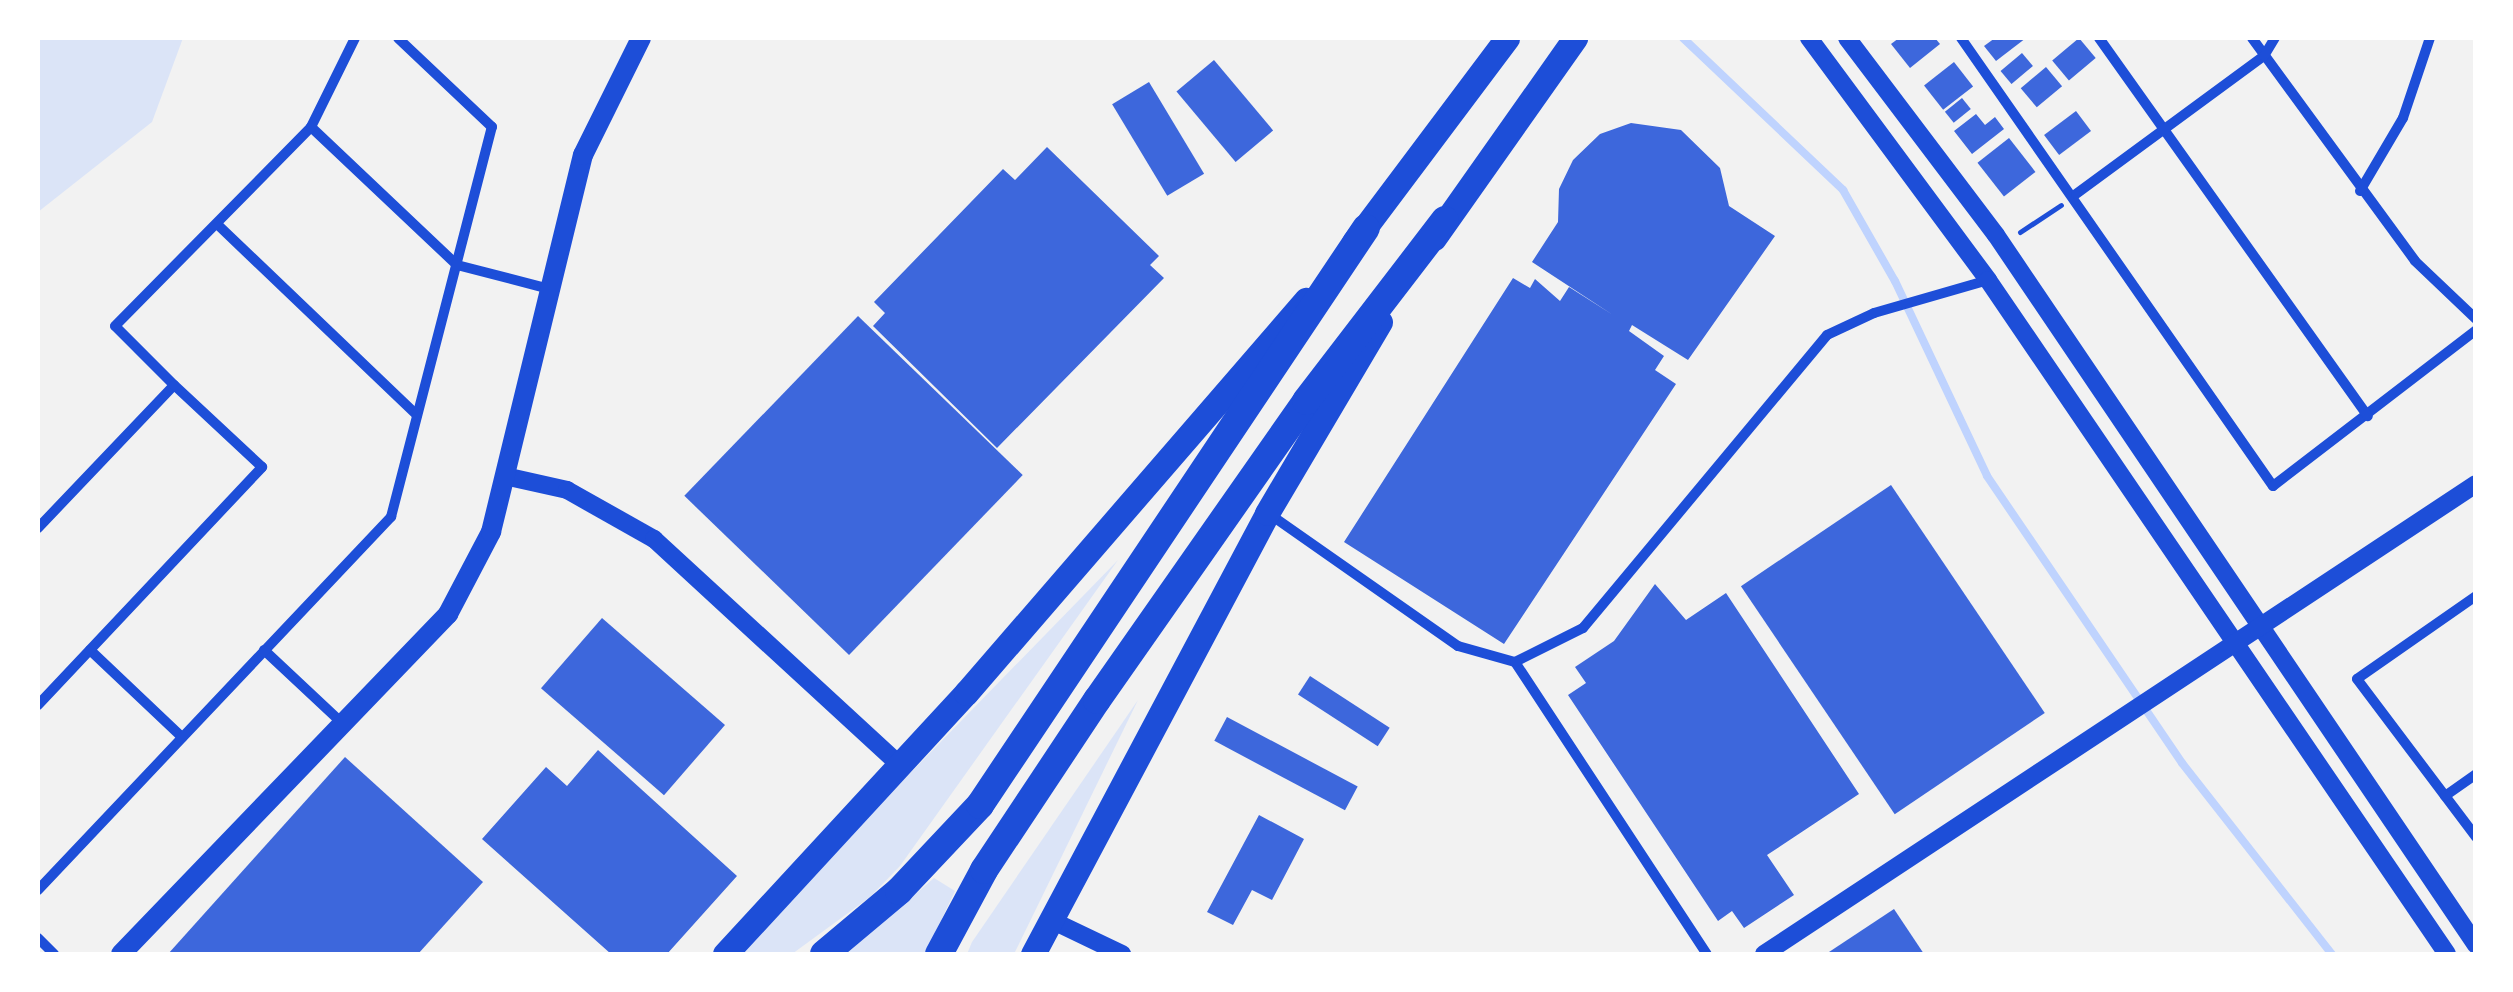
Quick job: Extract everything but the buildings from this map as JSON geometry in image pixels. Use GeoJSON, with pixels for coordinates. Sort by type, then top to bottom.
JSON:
{"type":"FeatureCollection","features":[{"type":"Feature","properties":{"kind":"highway"},"geometry":{"type":"LineString","coordinates":[[824,954],[899,891],[980,805],[1366,228],[1507,38]]}},
{"type":"Feature","properties":{"kind":"highway"},"geometry":{"type":"LineString","coordinates":[[939,954],[984,870],[1097,700],[1306,402],[1445,220],[1575,38]]}},
{"type":"Feature","properties":{"kind":"highway"},"geometry":{"type":"LineString","coordinates":[[1033,954],[1267,512],[1445,220]]}},
{"type":"Feature","properties":{"kind":"highway"},"geometry":{"type":"LineString","coordinates":[[725,954],[1149,486],[1366,228]]}},
{"type":"Feature","properties":{"kind":"main road"},"geometry":{"type":"LineString","coordinates":[[121,954],[448,614],[491,532],[582,155],[641,38]]}},
{"type":"Feature","properties":{"kind":"street"},"geometry":{"type":"LineString","coordinates":[[38,704],[262,467],[115,326],[311,127],[354,38]]}},
{"type":"Feature","properties":{"kind":"street"},"geometry":{"type":"LineString","coordinates":[[38,890],[391,517],[492,127],[398,38]]}},
{"type":"Feature","properties":{"kind":"street"},"geometry":{"type":"LineString","coordinates":[[1808,38],[1988,280],[2447,954]]}},
{"type":"Feature","properties":{"kind":"street"},"geometry":{"type":"LineString","coordinates":[[1847,38],[1996,235],[2476,945]]}},
{"type":"Feature","properties":{"kind":"street"},"geometry":{"type":"LineString","coordinates":[[1960,38],[2076,194],[2273,486],[2476,330]]}},
{"type":"Feature","properties":{"kind":"street"},"geometry":{"type":"LineString","coordinates":[[2099,38],[2368,416]]}},
{"type":"Feature","properties":{"kind":"street"},"geometry":{"type":"LineString","coordinates":[[2252,38],[2360,191],[2415,261],[2476,319]]}},
{"type":"Feature","properties":{"kind":"street"},"geometry":{"type":"LineString","coordinates":[[2076,194],[2167,131],[2264,56],[2276,38]]}},
{"type":"Feature","properties":{"kind":"street"},"geometry":{"type":"LineString","coordinates":[[2360,191],[2404,118],[2430,38]]}},
{"type":"Feature","properties":{"kind":"street"},"geometry":{"type":"LineString","coordinates":[[311,127],[456,265],[550,289]]}},
{"type":"Feature","properties":{"kind":"street"},"geometry":{"type":"LineString","coordinates":[[218,225],[418,415]]}},
{"type":"Feature","properties":{"kind":"street"},"geometry":{"type":"LineString","coordinates":[[1514,662],[1583,628],[1827,335],[1874,312],[1988,280]]}},
{"type":"Feature","properties":{"kind":"street"},"geometry":{"type":"LineString","coordinates":[[38,528],[174,385]]}},
{"type":"Feature","properties":{"kind":"street"},"geometry":{"type":"LineString","coordinates":[[505,476],[567,490],[654,538],[900,765]]}},
{"type":"Feature","properties":{"kind":"street"},"geometry":{"type":"LineString","coordinates":[[1764,954],[2476,484]]}},
{"type":"Feature","properties":{"kind":"street"},"geometry":{"type":"LineString","coordinates":[[1267,512],[1458,646],[1514,662],[1707,954]]}},
{"type":"Feature","properties":{"kind":"street"},"geometry":{"type":"LineString","coordinates":[[2476,596],[2357,679],[2476,837]]}},
{"type":"Feature","properties":{"kind":"street"},"geometry":{"type":"LineString","coordinates":[[90,650],[182,737]]}},
{"type":"Feature","properties":{"kind":"street"},"geometry":{"type":"LineString","coordinates":[[264,650],[343,724]]}},
{"type":"Feature","properties":{"kind":"street"},"geometry":{"type":"LineString","coordinates":[[2444,796],[2476,774]]}},
{"type":"Feature","properties":{"kind":"street"},"geometry":{"type":"LineString","coordinates":[[1051,920],[1122,954]]}},
{"type":"Feature","properties":{"kind":"street"},"geometry":{"type":"LineString","coordinates":[[38,938],[54,954]]}},
{"type":"Feature","properties":{"kind":"path"},"geometry":{"type":"LineString","coordinates":[[2017,234],[2076,194]]}},
{"type":"Feature","properties":{"kind":"shaded area"},"geometry":{"type":"Polygon","coordinates":[[[38,38],[183,38],[152,122],[38,212],[38,38]]]}},
{"type":"Feature","properties":{"kind":"shaded area"},"geometry":{"type":"Polygon","coordinates":[[[1118,560],[900,866],[870,897],[792,954],[734,954],[1118,560]]]}},
{"type":"Feature","properties":{"kind":"shaded area"},"geometry":{"type":"Polygon","coordinates":[[[1138,700],[1014,954],[967,954],[972,942],[1138,700]]]}},
{"type":"Feature","properties":{"kind":"shaded area"},"geometry":{"type":"Polygon","coordinates":[[[934,878],[955,891],[925,954],[846,954],[934,878]]]}},
{"type":"Feature","properties":{"kind":"waterway"},"geometry":{"type":"LineString","coordinates":[[1683,38],[1843,190],[1895,281],[1987,476],[2182,763],[2332,954]]}}]}
